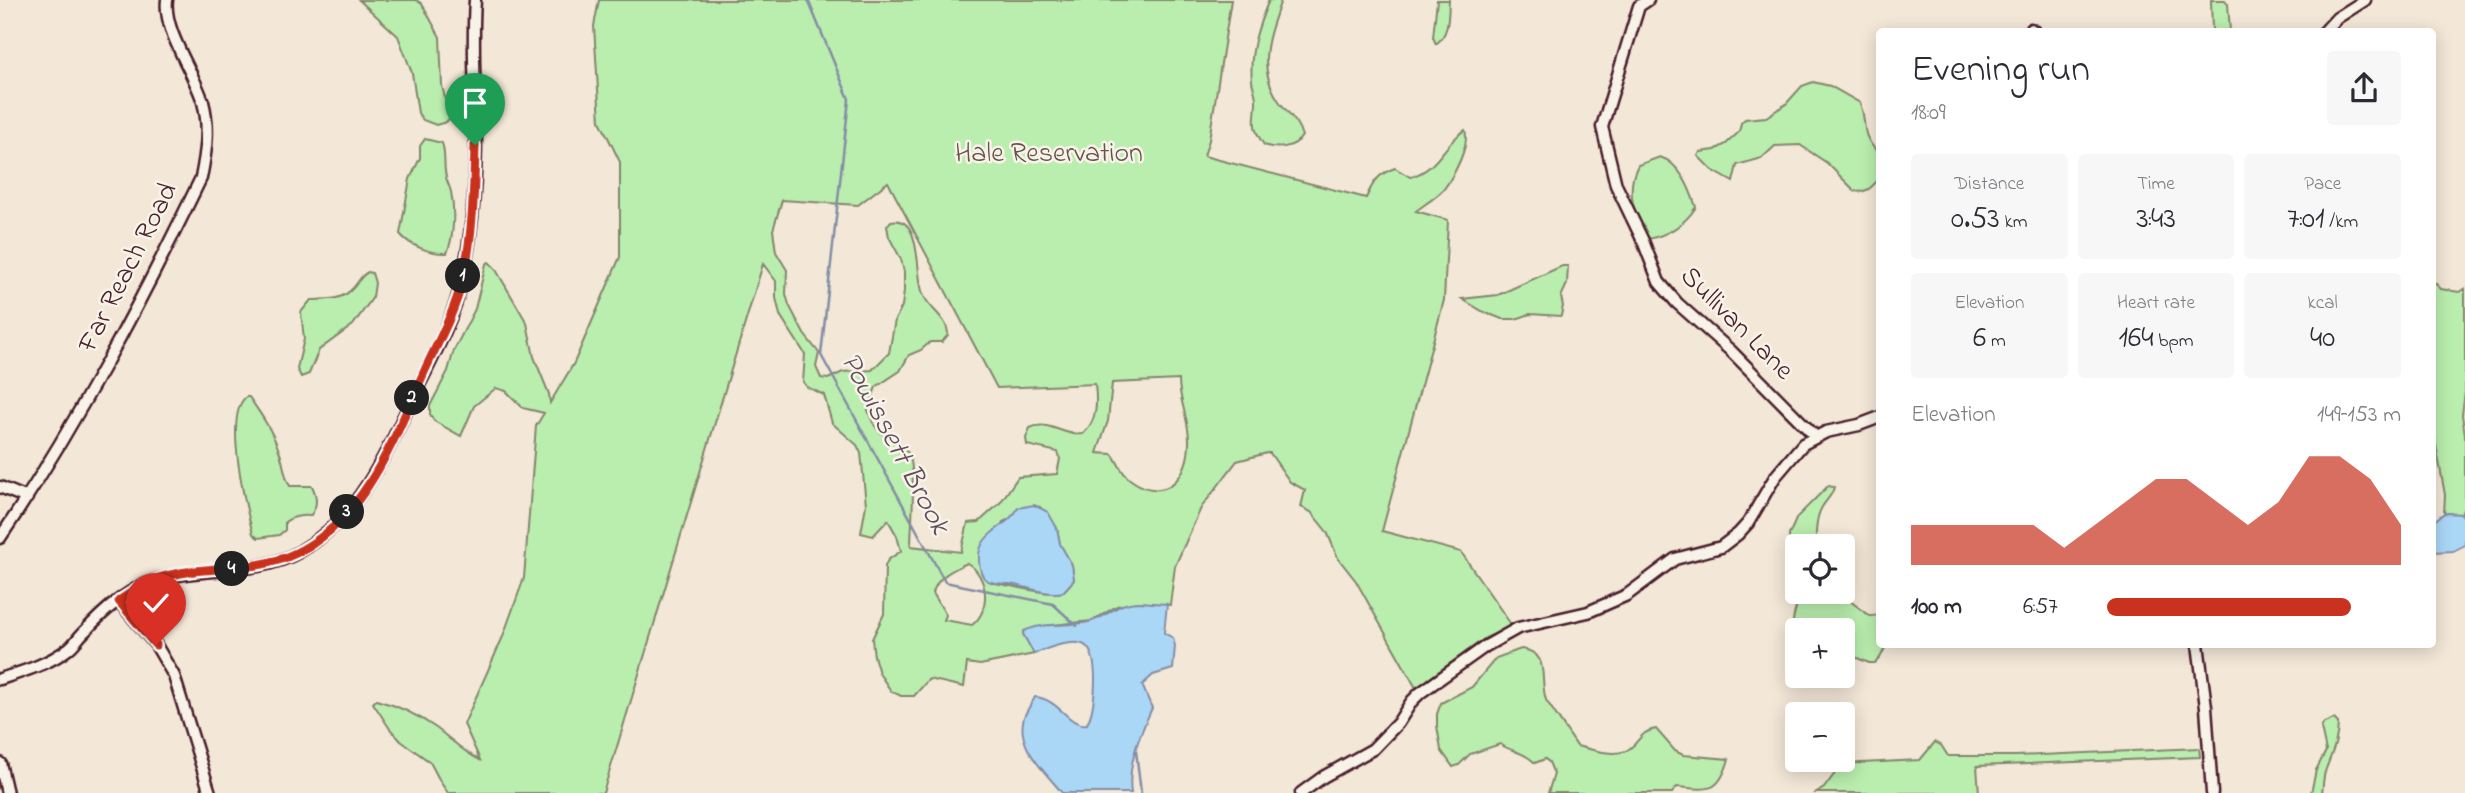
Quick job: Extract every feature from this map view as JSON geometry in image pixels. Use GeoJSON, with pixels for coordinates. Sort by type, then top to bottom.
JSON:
{"type":"FeatureCollection","features":[{"type":"Feature","properties":{"kind":"street","name":"Far Reach Road"},"geometry":{"type":"LineString","coordinates":[[0,538],[27,499],[110,357],[201,178],[207,150],[203,103],[171,27],[166,8],[167,0]]}},
{"type":"Feature","properties":{"kind":"street"},"geometry":{"type":"LineString","coordinates":[[0,679],[41,664],[68,649],[119,601],[142,586],[166,576],[253,567],[298,553],[320,537],[358,500],[377,472],[451,314],[462,282],[473,203],[476,136],[473,27],[475,0]]}},
{"type":"Feature","properties":{"kind":"street","name":"Sullivan Lane"},"geometry":{"type":"LineString","coordinates":[[1648,0],[1639,6],[1602,127],[1616,186],[1643,241],[1659,282],[1815,436]]}},
{"type":"Feature","properties":{"kind":"street"},"geometry":{"type":"LineString","coordinates":[[2327,28],[2337,18],[2365,0]]}},
{"type":"Feature","properties":{"kind":"street"},"geometry":{"type":"LineString","coordinates":[[1301,793],[1323,777],[1373,749],[1398,723],[1420,692],[1504,635],[1524,626],[1572,617],[1615,601],[1675,559],[1713,550],[1730,541],[1748,523],[1766,491],[1803,444],[1815,436],[1876,418]]}},
{"type":"Feature","properties":{"kind":"street"},"geometry":{"type":"LineString","coordinates":[[0,487],[27,499]]}},
{"type":"Feature","properties":{"kind":"street"},"geometry":{"type":"LineString","coordinates":[[119,601],[156,645],[174,676],[211,793]]}},
{"type":"Feature","properties":{"kind":"street"},"geometry":{"type":"LineString","coordinates":[[2199,648],[2212,793]]}},
{"type":"Feature","properties":{"kind":"street"},"geometry":{"type":"LineString","coordinates":[[0,763],[7,793]]}},
{"type":"Feature","properties":{"kind":"green space"},"geometry":{"type":"Polygon","coordinates":[[[359,0],[416,0],[422,4],[440,37],[442,86],[450,118],[446,122],[436,125],[423,120],[418,113],[412,73],[398,36],[359,0]]]}},
{"type":"Feature","properties":{"kind":"green space","name":"Hale Reservation"},"geometry":{"type":"Polygon","coordinates":[[[599,0],[1231,0],[1209,140],[1204,156],[1366,198],[1371,187],[1384,173],[1395,168],[1410,177],[1420,173],[1465,130],[1463,152],[1452,176],[1441,192],[1416,211],[1448,220],[1444,300],[1382,531],[1461,552],[1512,626],[1485,638],[1416,688],[1356,581],[1338,558],[1327,532],[1311,512],[1301,507],[1305,490],[1290,482],[1270,453],[1267,453],[1237,461],[1201,508],[1175,566],[1170,605],[1138,602],[1117,606],[1092,621],[1042,626],[1023,634],[1034,654],[980,665],[967,663],[964,687],[929,679],[914,696],[901,696],[891,691],[879,673],[872,639],[884,614],[885,566],[888,560],[901,551],[897,536],[888,520],[873,536],[861,533],[866,505],[861,453],[857,445],[832,423],[824,395],[807,387],[803,382],[805,354],[780,315],[776,281],[763,264],[603,793],[448,793],[430,762],[401,741],[373,703],[376,700],[384,702],[415,715],[480,760],[464,724],[502,639],[524,578],[536,426],[544,413],[523,408],[506,391],[496,388],[474,406],[461,436],[434,421],[430,406],[475,309],[486,264],[489,262],[495,268],[527,323],[534,357],[550,403],[574,363],[620,257],[620,162],[600,121],[594,26],[599,0]],[[888,182],[858,205],[782,200],[773,230],[776,252],[787,270],[786,294],[789,305],[804,334],[819,353],[816,367],[821,378],[828,379],[843,372],[872,370],[889,353],[904,291],[901,259],[889,237],[887,226],[891,221],[901,221],[908,227],[916,248],[923,294],[929,305],[942,318],[948,335],[942,342],[930,342],[909,355],[900,371],[876,387],[868,410],[877,429],[897,442],[911,460],[911,546],[961,552],[968,523],[979,522],[1000,503],[1018,477],[1057,474],[1060,459],[1058,452],[1027,445],[1026,438],[1030,428],[1043,426],[1083,434],[1094,417],[1095,384],[997,388],[888,182]],[[1179,380],[1112,383],[1108,421],[1097,453],[1112,454],[1122,471],[1144,487],[1165,488],[1174,483],[1185,465],[1189,440],[1179,380]],[[1040,507],[1018,508],[1014,517],[1003,522],[993,583],[1038,591],[1063,592],[1074,580],[1072,565],[1060,544],[1057,528],[1040,507]],[[967,563],[938,582],[933,593],[946,615],[944,620],[972,625],[983,611],[983,584],[974,568],[967,563]]]}},
{"type":"Feature","properties":{"kind":"green space"},"geometry":{"type":"Polygon","coordinates":[[[1269,0],[1281,0],[1268,40],[1268,78],[1273,91],[1302,136],[1295,143],[1280,148],[1264,145],[1255,124],[1253,49],[1269,0]]]}},
{"type":"Feature","properties":{"kind":"green space"},"geometry":{"type":"Polygon","coordinates":[[[1437,0],[1449,0],[1446,29],[1436,44],[1433,37],[1437,0]]]}},
{"type":"Feature","properties":{"kind":"green space"},"geometry":{"type":"Polygon","coordinates":[[[2211,0],[2225,0],[2228,4],[2230,28],[2212,28],[2211,0]]]}},
{"type":"Feature","properties":{"kind":"green space"},"geometry":{"type":"Polygon","coordinates":[[[1813,82],[1830,86],[1860,103],[1868,140],[1876,150],[1876,182],[1868,189],[1855,191],[1827,163],[1800,145],[1775,146],[1762,158],[1737,165],[1733,182],[1712,170],[1698,156],[1700,152],[1715,150],[1726,144],[1739,132],[1745,119],[1766,117],[1786,104],[1802,86],[1813,82]]]}},
{"type":"Feature","properties":{"kind":"green space"},"geometry":{"type":"Polygon","coordinates":[[[425,139],[442,143],[443,147],[453,215],[447,253],[421,248],[400,234],[410,179],[420,158],[420,146],[425,139]]]}},
{"type":"Feature","properties":{"kind":"green space"},"geometry":{"type":"Polygon","coordinates":[[[1660,157],[1679,171],[1696,207],[1687,219],[1675,228],[1648,239],[1635,213],[1632,184],[1638,165],[1660,157]]]}},
{"type":"Feature","properties":{"kind":"green space"},"geometry":{"type":"Polygon","coordinates":[[[1562,266],[1568,266],[1567,284],[1561,297],[1561,316],[1530,314],[1516,319],[1502,319],[1462,299],[1498,295],[1562,266]]]}},
{"type":"Feature","properties":{"kind":"green space"},"geometry":{"type":"Polygon","coordinates":[[[368,272],[372,273],[375,283],[373,297],[353,325],[319,350],[309,374],[301,377],[297,369],[304,339],[301,312],[311,300],[344,295],[368,272]]]}},
{"type":"Feature","properties":{"kind":"green space"},"geometry":{"type":"Polygon","coordinates":[[[2436,284],[2441,289],[2459,292],[2465,288],[2465,392],[2462,415],[2465,434],[2465,508],[2461,514],[2444,513],[2445,495],[2436,445],[2436,284]]]}},
{"type":"Feature","properties":{"kind":"green space"},"geometry":{"type":"Polygon","coordinates":[[[246,397],[249,397],[272,435],[290,486],[312,486],[315,494],[313,513],[310,516],[287,520],[285,530],[279,535],[258,538],[253,534],[236,441],[239,407],[246,397]]]}},
{"type":"Feature","properties":{"kind":"green space"},"geometry":{"type":"Polygon","coordinates":[[[1828,486],[1834,487],[1818,516],[1816,534],[1789,534],[1797,517],[1828,486]]]}},
{"type":"Feature","properties":{"kind":"green space"},"geometry":{"type":"Polygon","coordinates":[[[1797,604],[1854,604],[1870,616],[1876,615],[1876,648],[1885,648],[1875,663],[1855,657],[1855,618],[1794,618],[1797,604]]]}},
{"type":"Feature","properties":{"kind":"green space"},"geometry":{"type":"Polygon","coordinates":[[[1521,649],[1537,655],[1542,668],[1546,700],[1577,746],[1603,752],[1624,752],[1646,732],[1656,729],[1675,751],[1683,755],[1729,759],[1717,784],[1698,789],[1677,787],[1672,793],[1548,793],[1554,774],[1549,762],[1545,759],[1535,763],[1500,744],[1470,754],[1453,767],[1441,750],[1437,714],[1441,703],[1472,687],[1496,658],[1521,649]]]}},
{"type":"Feature","properties":{"kind":"green space"},"geometry":{"type":"Polygon","coordinates":[[[2334,719],[2338,723],[2337,736],[2325,772],[2322,793],[2311,793],[2316,770],[2326,751],[2321,728],[2324,723],[2334,719]]]}},
{"type":"Feature","properties":{"kind":"green space"},"geometry":{"type":"Polygon","coordinates":[[[1935,742],[1941,745],[1948,756],[2016,756],[2199,748],[2200,757],[1977,766],[1979,793],[1816,793],[1824,788],[1836,772],[1855,772],[1855,763],[1920,760],[1935,742]]]}},
{"type":"Feature","properties":{"kind":"water"},"geometry":{"type":"Polygon","coordinates":[[[1034,505],[1048,512],[1057,528],[1060,544],[1072,565],[1074,580],[1063,592],[1050,593],[994,583],[984,578],[980,568],[979,556],[986,539],[1018,508],[1034,505]]]}},
{"type":"Feature","properties":{"kind":"water"},"geometry":{"type":"Polygon","coordinates":[[[2444,513],[2461,514],[2465,518],[2465,545],[2453,551],[2436,552],[2436,520],[2444,513]]]}},
{"type":"Feature","properties":{"kind":"water"},"geometry":{"type":"Polygon","coordinates":[[[1138,602],[1167,604],[1164,633],[1173,638],[1175,646],[1173,669],[1153,675],[1142,685],[1152,708],[1133,760],[1131,793],[1062,793],[1028,749],[1022,728],[1024,717],[1035,697],[1051,702],[1074,721],[1087,724],[1094,697],[1094,663],[1087,647],[1076,643],[1061,644],[1034,654],[1023,634],[1024,631],[1040,626],[1092,621],[1117,607],[1138,602]]]}},
{"type":"Feature","properties":{"kind":"waterway","name":"Powissett Brook"},"geometry":{"type":"LineString","coordinates":[[808,0],[849,99],[821,355],[945,582],[1053,604],[1077,626]]}},
{"type":"Feature","properties":{"kind":"waterway","name":"Powissett Brook"},"geometry":{"type":"LineString","coordinates":[[1136,751],[1141,793]]}},
{"type":"Feature","properties":{"kind":"route"},"geometry":{"type":"LineString","coordinates":[[156,645],[119,601],[142,586],[166,576],[253,567],[298,553],[339,520],[358,500],[377,472],[451,314],[462,282],[473,203],[475,145]]}}]}
